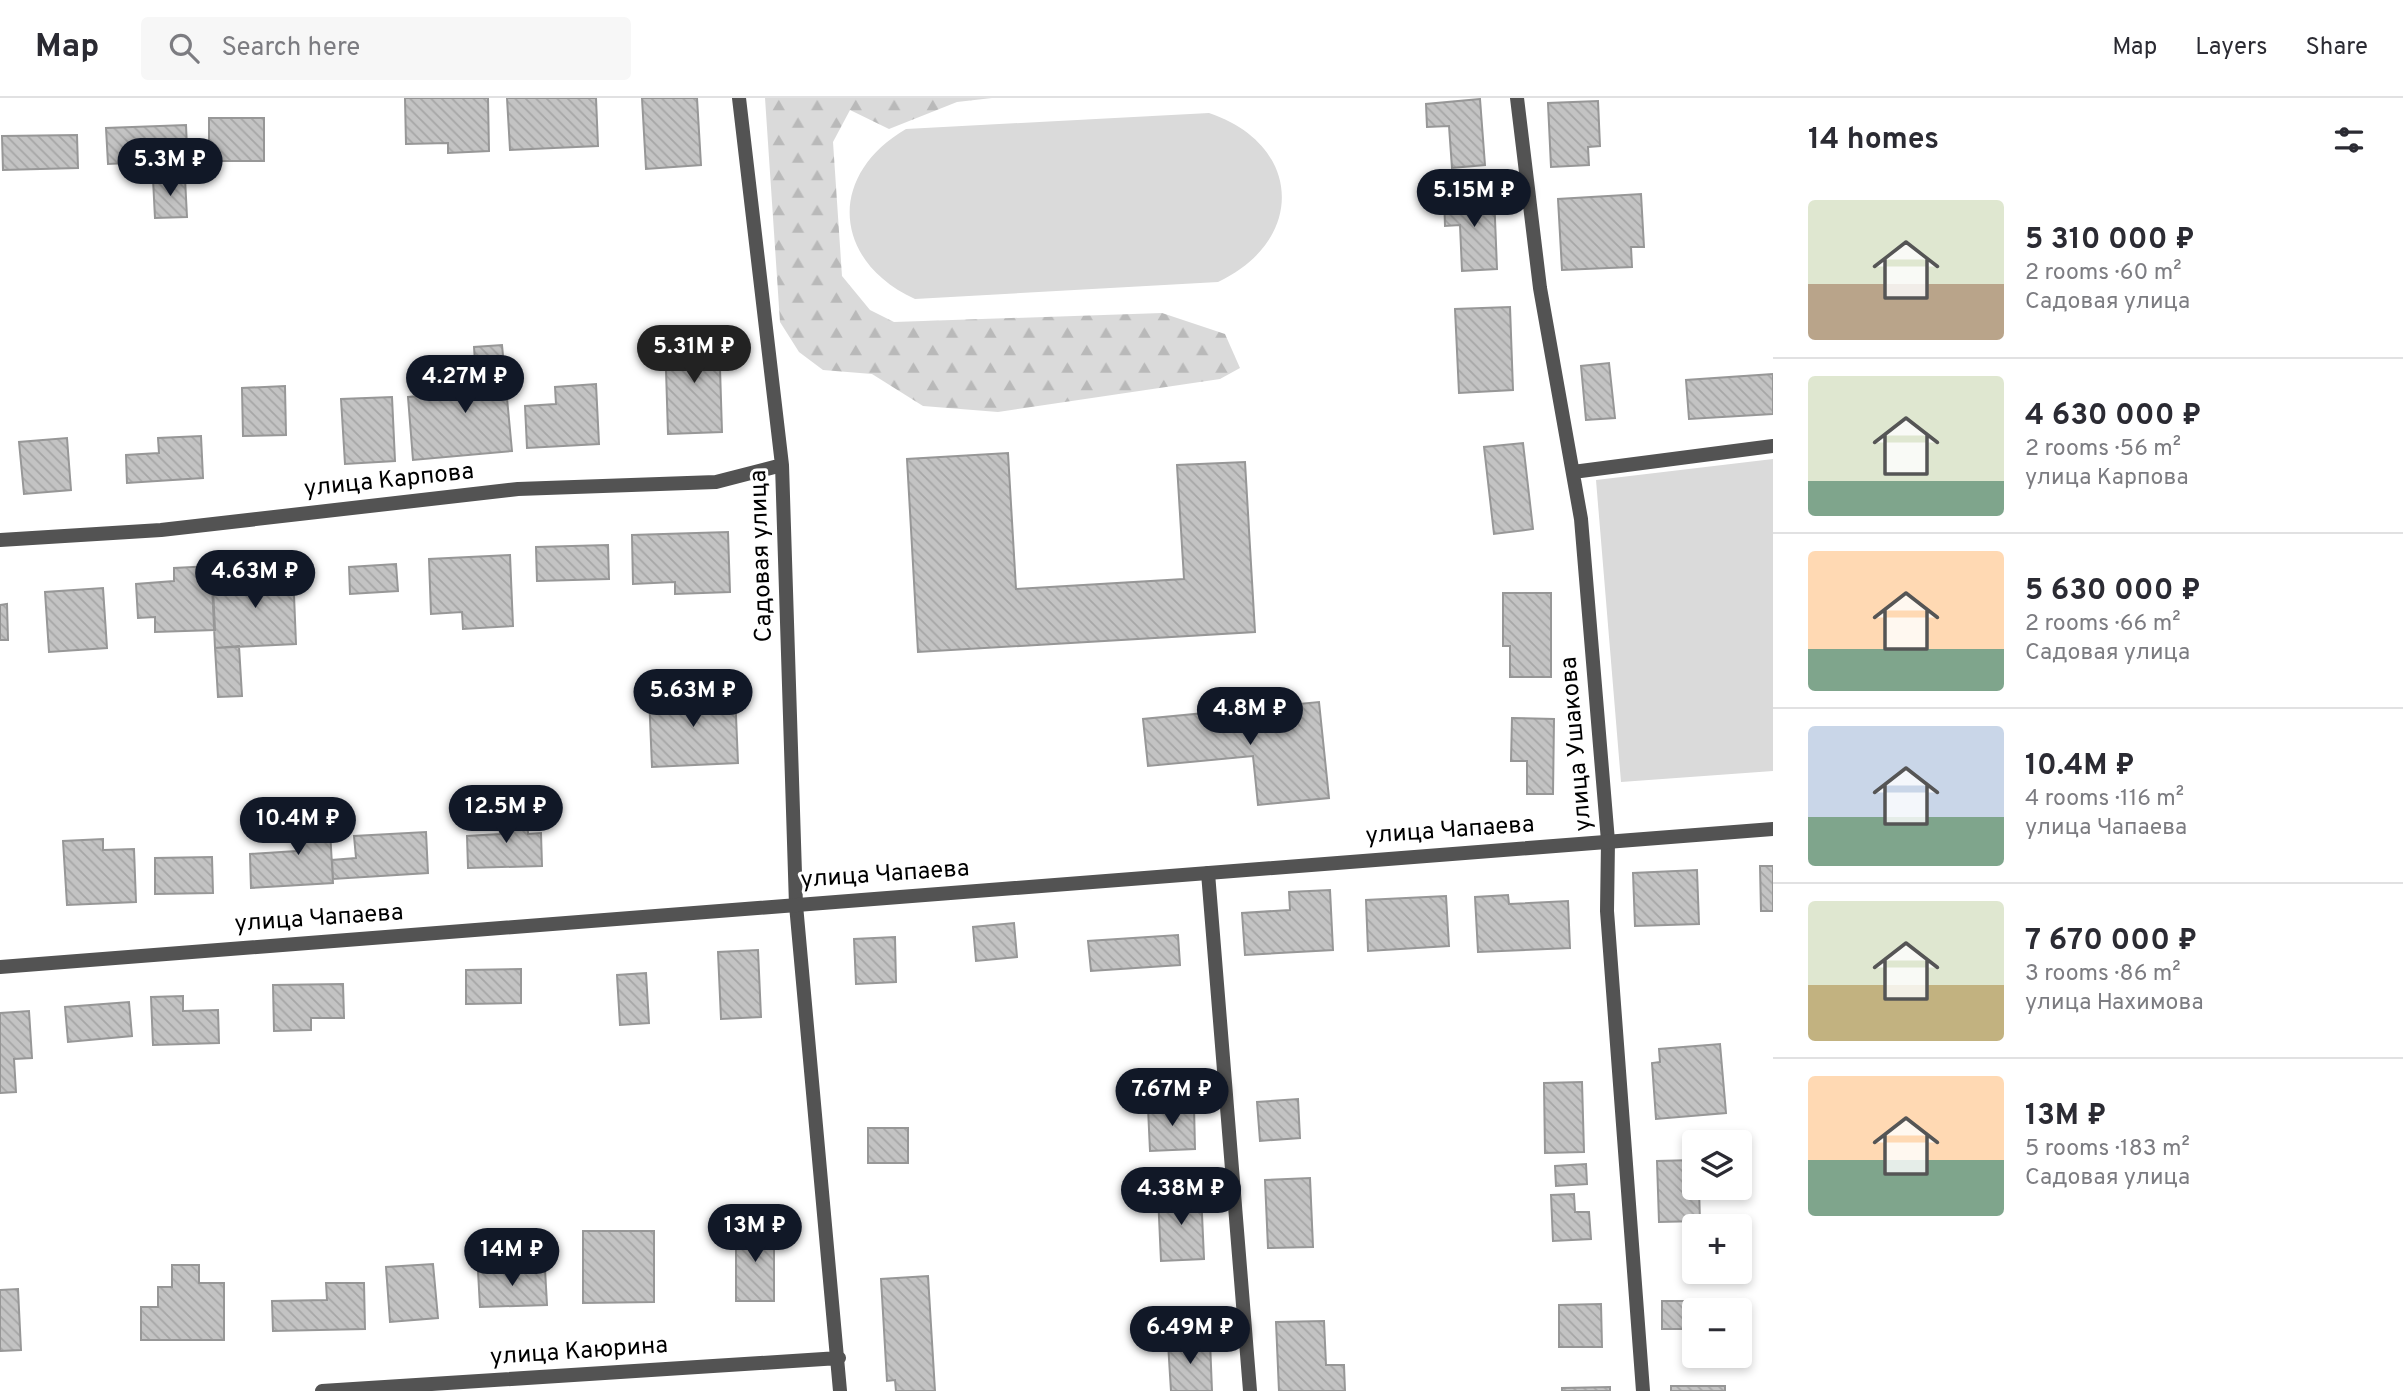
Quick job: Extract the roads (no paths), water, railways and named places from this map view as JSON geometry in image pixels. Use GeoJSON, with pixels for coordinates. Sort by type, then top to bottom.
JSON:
{"type":"FeatureCollection","features":[{"type":"Feature","properties":{"kind":"street","name":"Садовая улица"},"geometry":{"type":"LineString","coordinates":[[738,98],[782,465],[796,905],[840,1391]]}},
{"type":"Feature","properties":{"kind":"street","name":"улица Ушакова"},"geometry":{"type":"LineString","coordinates":[[1517,98],[1540,288],[1581,519],[1608,841],[1607,911],[1643,1391]]}},
{"type":"Feature","properties":{"kind":"street"},"geometry":{"type":"LineString","coordinates":[[1573,472],[1773,446]]}},
{"type":"Feature","properties":{"kind":"street","name":"улица Карпова"},"geometry":{"type":"LineString","coordinates":[[0,540],[161,530],[518,489],[716,482],[782,465]]}},
{"type":"Feature","properties":{"kind":"street","name":"улица Чапаева"},"geometry":{"type":"LineString","coordinates":[[0,967],[1773,829]]}},
{"type":"Feature","properties":{"kind":"street"},"geometry":{"type":"LineString","coordinates":[[1208,873],[1250,1391]]}},
{"type":"Feature","properties":{"kind":"street","name":"улица Каюрина"},"geometry":{"type":"LineString","coordinates":[[322,1391],[839,1358]]}}]}
